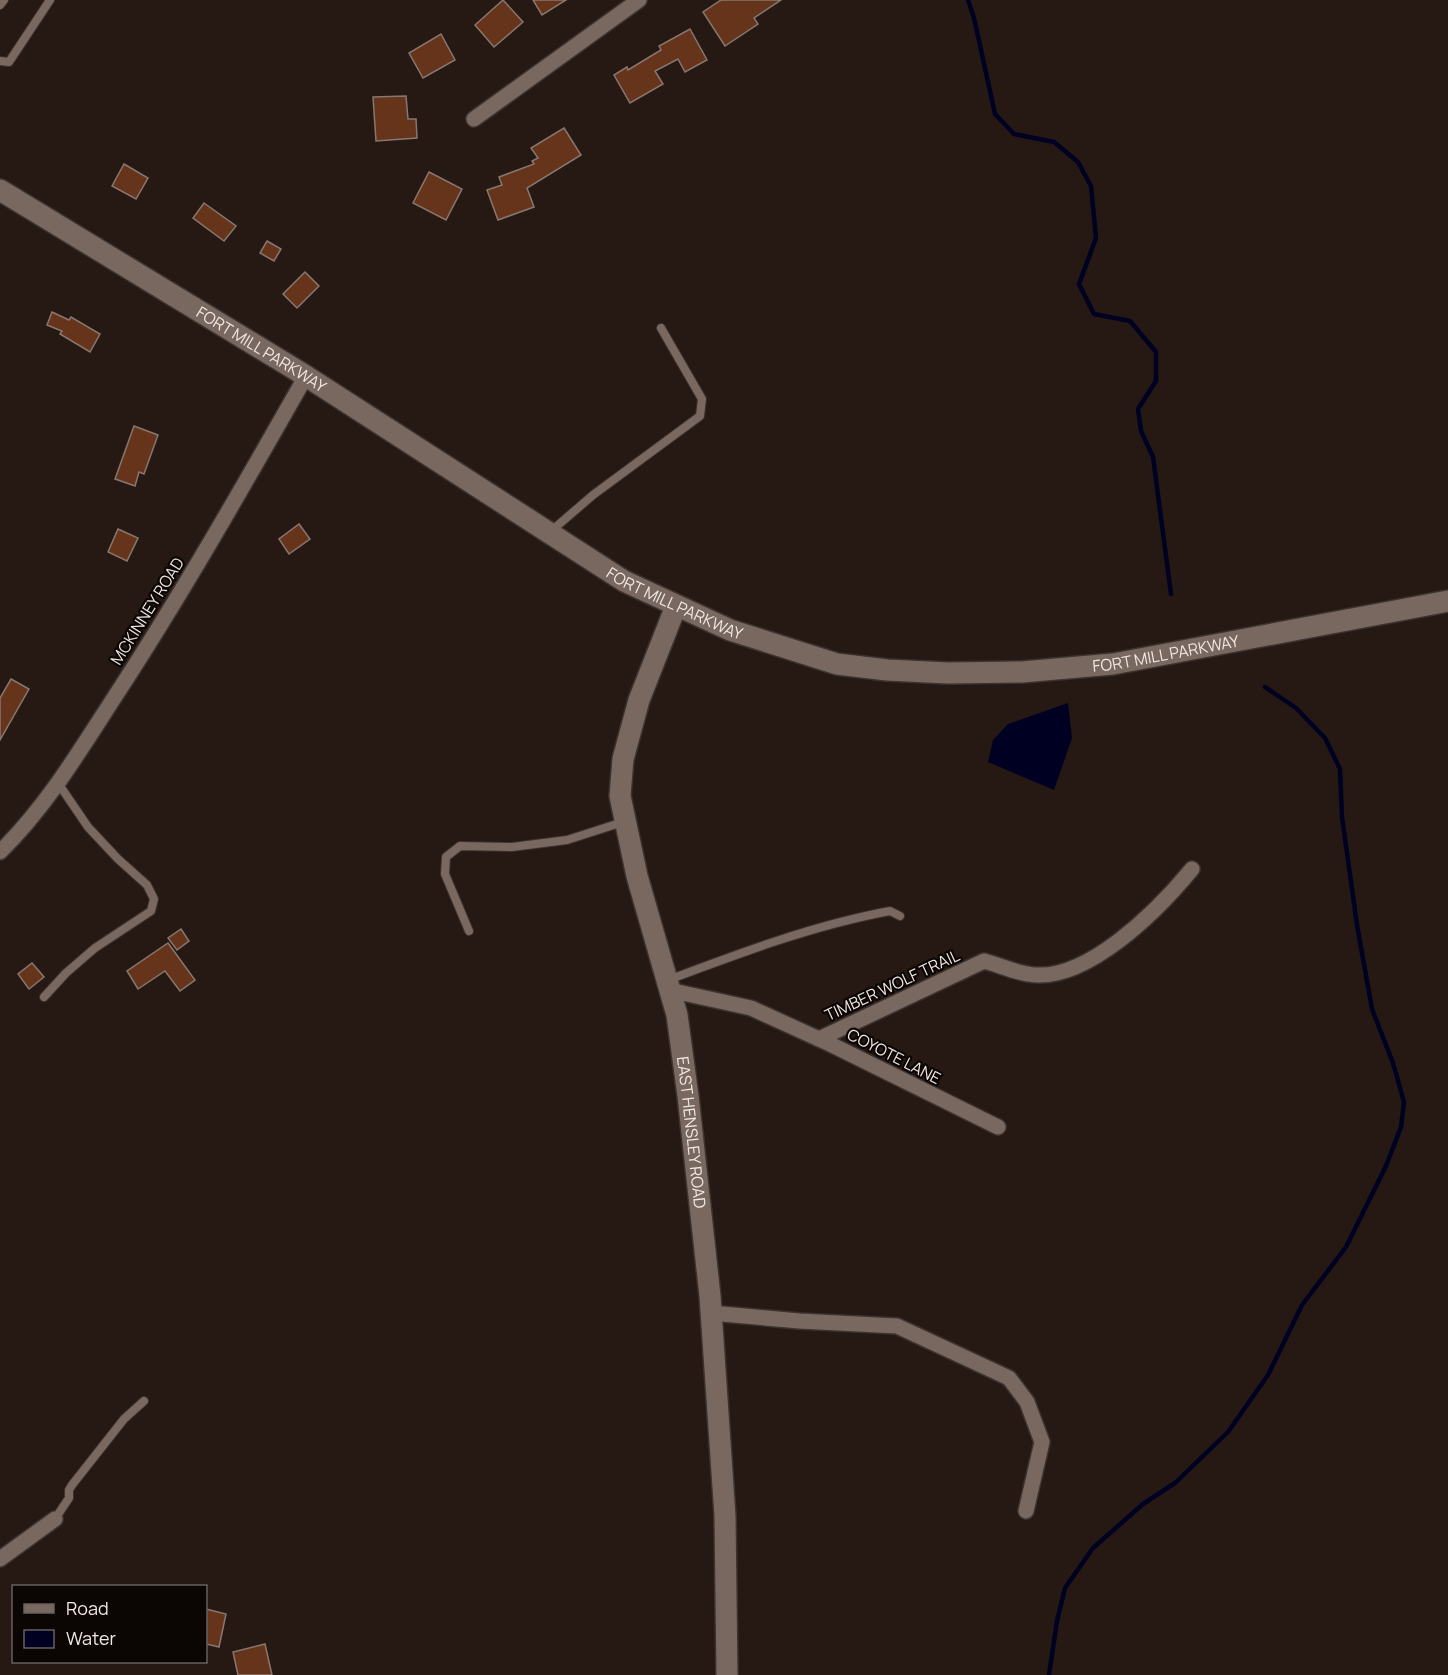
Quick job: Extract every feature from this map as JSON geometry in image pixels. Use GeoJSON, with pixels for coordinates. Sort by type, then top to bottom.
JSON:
{"type":"FeatureCollection","features":[{"type":"Feature","properties":{"kind":"main road","name":"FORT MILL PARKWAY"},"geometry":{"type":"LineString","coordinates":[[0,190],[306,376],[624,581],[730,630],[837,664],[887,670],[948,673],[1022,672],[1113,664],[1448,601]]}},
{"type":"Feature","properties":{"kind":"main road","name":"EAST HENSLEY ROAD"},"geometry":{"type":"LineString","coordinates":[[676,606],[639,700],[623,759],[620,796],[637,876],[677,1015],[688,1096],[711,1313],[725,1516],[727,1675]]}},
{"type":"Feature","properties":{"kind":"street"},"geometry":{"type":"LineString","coordinates":[[474,119],[639,0]]}},
{"type":"Feature","properties":{"kind":"street","name":"MCKINNEY ROAD"},"geometry":{"type":"LineString","coordinates":[[0,852],[23,830],[58,783],[127,678],[214,536],[306,376]]}},
{"type":"Feature","properties":{"kind":"street","name":"TIMBER WOLF TRAIL"},"geometry":{"type":"LineString","coordinates":[[819,1039],[984,961],[1029,975],[1051,974],[1079,966],[1107,950],[1141,922],[1172,894],[1192,869]]}},
{"type":"Feature","properties":{"kind":"street","name":"COYOTE LANE"},"geometry":{"type":"LineString","coordinates":[[668,985],[751,1008],[998,1127]]}},
{"type":"Feature","properties":{"kind":"street"},"geometry":{"type":"LineString","coordinates":[[711,1313],[799,1321],[897,1326],[1009,1378],[1027,1402],[1042,1442],[1026,1511]]}},
{"type":"Feature","properties":{"kind":"street"},"geometry":{"type":"LineString","coordinates":[[0,1559],[55,1519]]}},
{"type":"Feature","properties":{"kind":"lane"},"geometry":{"type":"LineString","coordinates":[[0,5],[4,0]]}},
{"type":"Feature","properties":{"kind":"lane"},"geometry":{"type":"LineString","coordinates":[[0,61],[9,62],[50,0]]}},
{"type":"Feature","properties":{"kind":"lane"},"geometry":{"type":"LineString","coordinates":[[549,533],[593,495],[700,416],[702,399],[661,328]]}},
{"type":"Feature","properties":{"kind":"lane"},"geometry":{"type":"LineString","coordinates":[[44,997],[66,973],[95,948],[151,911],[154,899],[147,885],[88,827],[58,783]]}},
{"type":"Feature","properties":{"kind":"lane"},"geometry":{"type":"LineString","coordinates":[[470,932],[445,874],[446,856],[460,846],[512,847],[567,840],[624,821]]}},
{"type":"Feature","properties":{"kind":"lane"},"geometry":{"type":"LineString","coordinates":[[668,985],[722,960],[819,928],[890,911],[900,916]]}},
{"type":"Feature","properties":{"kind":"lane"},"geometry":{"type":"LineString","coordinates":[[55,1519],[69,1498],[72,1485],[124,1419],[144,1401]]}},
{"type":"Feature","properties":{"kind":"water"},"geometry":{"type":"Polygon","coordinates":[[[1068,703],[1072,738],[1054,790],[988,762],[993,740],[1008,724],[1068,703]]]}},
{"type":"Feature","properties":{"kind":"building"},"geometry":{"type":"Polygon","coordinates":[[[503,0],[523,22],[494,47],[475,25],[503,0]]]}},
{"type":"Feature","properties":{"kind":"building"},"geometry":{"type":"Polygon","coordinates":[[[533,0],[566,0],[542,15],[533,0]]]}},
{"type":"Feature","properties":{"kind":"building"},"geometry":{"type":"Polygon","coordinates":[[[721,0],[781,0],[754,18],[758,24],[725,46],[703,12],[721,0]]]}},
{"type":"Feature","properties":{"kind":"building"},"geometry":{"type":"Polygon","coordinates":[[[690,29],[707,60],[685,72],[678,59],[655,71],[663,84],[630,103],[614,75],[627,67],[628,70],[661,50],[659,46],[690,29]]]}},
{"type":"Feature","properties":{"kind":"building"},"geometry":{"type":"Polygon","coordinates":[[[441,34],[455,60],[423,78],[409,53],[441,34]]]}},
{"type":"Feature","properties":{"kind":"building"},"geometry":{"type":"Polygon","coordinates":[[[406,96],[408,119],[416,119],[417,138],[376,141],[373,97],[406,96]]]}},
{"type":"Feature","properties":{"kind":"building"},"geometry":{"type":"Polygon","coordinates":[[[564,128],[581,155],[527,188],[534,207],[498,220],[487,190],[502,185],[499,177],[534,164],[532,161],[538,158],[531,148],[564,128]]]}},
{"type":"Feature","properties":{"kind":"building"},"geometry":{"type":"Polygon","coordinates":[[[124,164],[148,178],[136,199],[112,186],[124,164]]]}},
{"type":"Feature","properties":{"kind":"building"},"geometry":{"type":"Polygon","coordinates":[[[429,172],[462,189],[446,220],[413,203],[429,172]]]}},
{"type":"Feature","properties":{"kind":"building"},"geometry":{"type":"Polygon","coordinates":[[[204,203],[236,226],[224,241],[193,218],[204,203]]]}},
{"type":"Feature","properties":{"kind":"building"},"geometry":{"type":"Polygon","coordinates":[[[267,241],[281,249],[274,261],[260,253],[267,241]]]}},
{"type":"Feature","properties":{"kind":"building"},"geometry":{"type":"Polygon","coordinates":[[[305,272],[319,286],[297,308],[283,294],[305,272]]]}},
{"type":"Feature","properties":{"kind":"building"},"geometry":{"type":"Polygon","coordinates":[[[52,312],[69,320],[71,317],[100,334],[90,352],[60,334],[62,331],[47,325],[52,312]]]}},
{"type":"Feature","properties":{"kind":"building"},"geometry":{"type":"Polygon","coordinates":[[[134,426],[158,435],[144,474],[139,472],[135,486],[115,479],[134,426]]]}},
{"type":"Feature","properties":{"kind":"building"},"geometry":{"type":"Polygon","coordinates":[[[299,524],[310,539],[289,554],[279,539],[299,524]]]}},
{"type":"Feature","properties":{"kind":"building"},"geometry":{"type":"Polygon","coordinates":[[[118,529],[138,538],[127,561],[108,552],[118,529]]]}},
{"type":"Feature","properties":{"kind":"building"},"geometry":{"type":"Polygon","coordinates":[[[11,679],[29,689],[0,740],[0,698],[11,679]]]}},
{"type":"Feature","properties":{"kind":"building"},"geometry":{"type":"Polygon","coordinates":[[[181,929],[189,941],[177,950],[168,938],[181,929]]]}},
{"type":"Feature","properties":{"kind":"building"},"geometry":{"type":"Polygon","coordinates":[[[168,943],[195,980],[180,991],[165,971],[138,989],[127,971],[168,943]]]}},
{"type":"Feature","properties":{"kind":"building"},"geometry":{"type":"Polygon","coordinates":[[[32,963],[44,977],[29,989],[18,974],[32,963]]]}},
{"type":"Feature","properties":{"kind":"building"},"geometry":{"type":"Polygon","coordinates":[[[207,1609],[226,1614],[219,1647],[207,1644],[207,1609]]]}},
{"type":"Feature","properties":{"kind":"building"},"geometry":{"type":"Polygon","coordinates":[[[265,1644],[272,1675],[238,1675],[233,1652],[265,1644]]]}},
{"type":"Feature","properties":{"kind":"waterway"},"geometry":{"type":"LineString","coordinates":[[968,0],[995,114],[1014,134],[1054,142],[1078,162],[1091,186],[1096,238],[1079,284],[1094,314],[1130,321],[1156,352],[1156,381],[1138,409],[1141,431],[1153,457],[1171,594]]}},
{"type":"Feature","properties":{"kind":"waterway"},"geometry":{"type":"LineString","coordinates":[[1049,1675],[1057,1621],[1065,1588],[1093,1548],[1143,1504],[1175,1483],[1228,1432],[1268,1375],[1302,1305],[1346,1247],[1386,1166],[1401,1127],[1404,1102],[1393,1063],[1372,1009],[1357,925],[1342,817],[1340,769],[1325,738],[1296,708],[1265,687]]}}]}
